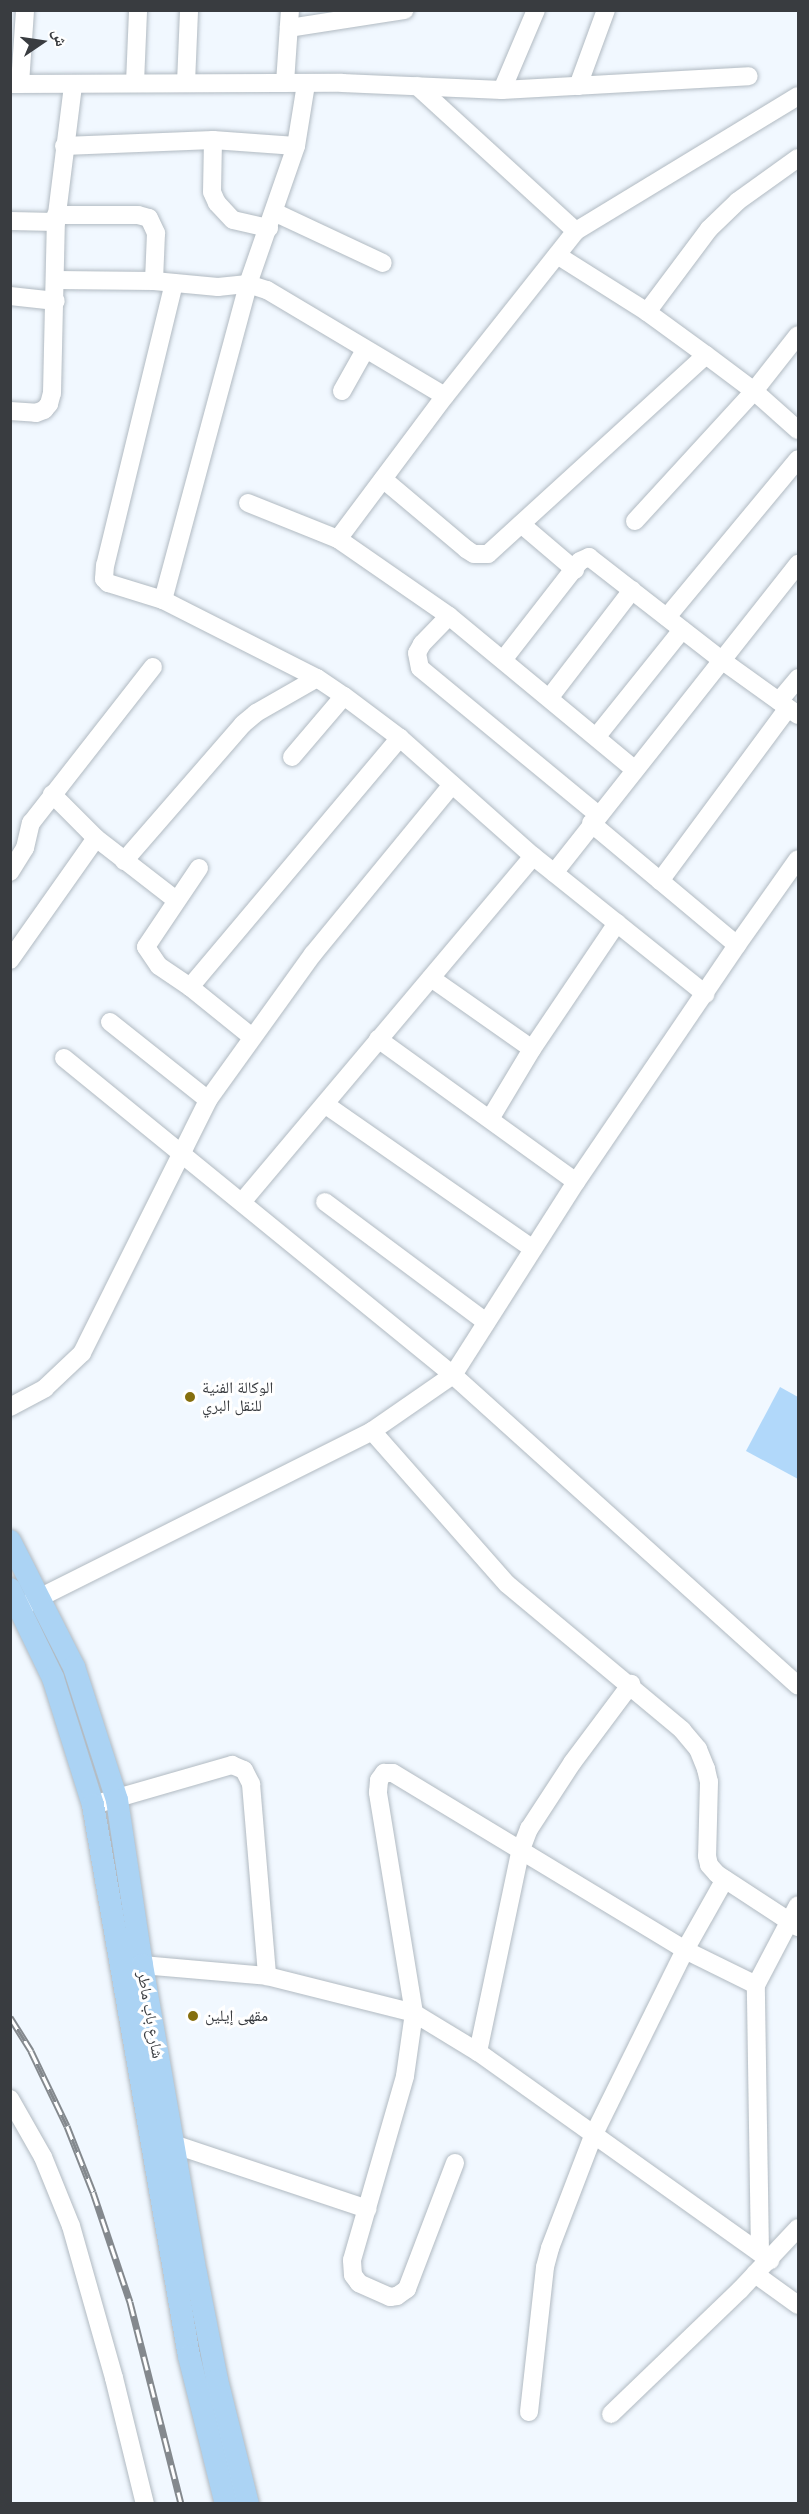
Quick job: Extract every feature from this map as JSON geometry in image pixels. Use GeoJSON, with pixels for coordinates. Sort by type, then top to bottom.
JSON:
{"type":"FeatureCollection","features":[{"type":"Feature","properties":{"kind":"main road","name":"شارع باب ماطر"},"geometry":{"type":"LineString","coordinates":[[10,1541],[74,1667],[117,1800],[132,1967],[189,2356],[226,2504]]}},
{"type":"Feature","properties":{"kind":"main road","name":"شارع باب ماطر"},"geometry":{"type":"LineString","coordinates":[[15,1599],[53,1678],[93,1805],[173,2144],[217,2380],[248,2504]]}},
{"type":"Feature","properties":{"kind":"street"},"geometry":{"type":"LineString","coordinates":[[25,10],[15,84],[285,83],[502,90],[749,76]]}},
{"type":"Feature","properties":{"kind":"street"},"geometry":{"type":"LineString","coordinates":[[135,83],[138,10]]}},
{"type":"Feature","properties":{"kind":"street"},"geometry":{"type":"LineString","coordinates":[[186,83],[189,10]]}},
{"type":"Feature","properties":{"kind":"street"},"geometry":{"type":"LineString","coordinates":[[285,83],[289,19],[405,10]]}},
{"type":"Feature","properties":{"kind":"street"},"geometry":{"type":"LineString","coordinates":[[502,90],[536,10]]}},
{"type":"Feature","properties":{"kind":"street"},"geometry":{"type":"LineString","coordinates":[[578,86],[606,10]]}},
{"type":"Feature","properties":{"kind":"street"},"geometry":{"type":"LineString","coordinates":[[163,600],[248,284],[296,146],[306,84]]}},
{"type":"Feature","properties":{"kind":"street"},"geometry":{"type":"LineString","coordinates":[[10,411],[36,413],[49,404],[52,393],[56,301],[56,218],[73,85]]}},
{"type":"Feature","properties":{"kind":"street"},"geometry":{"type":"LineString","coordinates":[[417,86],[576,231]]}},
{"type":"Feature","properties":{"kind":"street"},"geometry":{"type":"LineString","coordinates":[[338,539],[445,396],[576,231],[798,96]]}},
{"type":"Feature","properties":{"kind":"street"},"geometry":{"type":"LineString","coordinates":[[64,146],[213,140],[296,146]]}},
{"type":"Feature","properties":{"kind":"street"},"geometry":{"type":"LineString","coordinates":[[213,140],[212,192],[217,203],[233,220],[272,220],[383,263]]}},
{"type":"Feature","properties":{"kind":"street"},"geometry":{"type":"LineString","coordinates":[[647,312],[684,259],[709,229],[738,201],[798,158]]}},
{"type":"Feature","properties":{"kind":"street"},"geometry":{"type":"LineString","coordinates":[[10,221],[138,215],[149,218],[156,233],[154,281]]}},
{"type":"Feature","properties":{"kind":"street"},"geometry":{"type":"LineString","coordinates":[[557,255],[647,312],[754,391],[798,430]]}},
{"type":"Feature","properties":{"kind":"street"},"geometry":{"type":"LineString","coordinates":[[56,280],[154,281],[218,287],[248,284],[267,290],[445,396]]}},
{"type":"Feature","properties":{"kind":"street"},"geometry":{"type":"LineString","coordinates":[[174,283],[104,572],[105,579],[114,586],[163,600],[317,678],[344,696],[400,738],[533,856],[705,994]]}},
{"type":"Feature","properties":{"kind":"street"},"geometry":{"type":"LineString","coordinates":[[10,296],[56,301]]}},
{"type":"Feature","properties":{"kind":"street"},"geometry":{"type":"LineString","coordinates":[[635,521],[754,391],[798,335]]}},
{"type":"Feature","properties":{"kind":"street"},"geometry":{"type":"LineString","coordinates":[[342,391],[365,350]]}},
{"type":"Feature","properties":{"kind":"street"},"geometry":{"type":"LineString","coordinates":[[382,480],[474,554],[482,555],[492,552],[706,355]]}},
{"type":"Feature","properties":{"kind":"street"},"geometry":{"type":"LineString","coordinates":[[667,617],[798,459]]}},
{"type":"Feature","properties":{"kind":"street"},"geometry":{"type":"LineString","coordinates":[[248,503],[338,539],[449,616],[550,697],[634,769]]}},
{"type":"Feature","properties":{"kind":"street"},"geometry":{"type":"LineString","coordinates":[[521,525],[574,570]]}},
{"type":"Feature","properties":{"kind":"street"},"geometry":{"type":"LineString","coordinates":[[503,660],[580,561],[589,557],[720,659],[789,708]]}},
{"type":"Feature","properties":{"kind":"street"},"geometry":{"type":"LineString","coordinates":[[554,873],[720,659],[798,564]]}},
{"type":"Feature","properties":{"kind":"street"},"geometry":{"type":"LineString","coordinates":[[550,697],[632,590]]}},
{"type":"Feature","properties":{"kind":"street"},"geometry":{"type":"LineString","coordinates":[[449,616],[417,653],[420,668],[594,819],[660,881],[737,945]]}},
{"type":"Feature","properties":{"kind":"street"},"geometry":{"type":"LineString","coordinates":[[597,736],[682,630]]}},
{"type":"Feature","properties":{"kind":"street"},"geometry":{"type":"LineString","coordinates":[[10,872],[26,848],[31,823],[153,667]]}},
{"type":"Feature","properties":{"kind":"street"},"geometry":{"type":"LineString","coordinates":[[124,861],[243,724],[256,713],[317,678]]}},
{"type":"Feature","properties":{"kind":"street"},"geometry":{"type":"LineString","coordinates":[[660,881],[789,708],[798,678]]}},
{"type":"Feature","properties":{"kind":"street"},"geometry":{"type":"LineString","coordinates":[[292,757],[344,696]]}},
{"type":"Feature","properties":{"kind":"street"},"geometry":{"type":"LineString","coordinates":[[189,987],[400,738]]}},
{"type":"Feature","properties":{"kind":"street"},"geometry":{"type":"LineString","coordinates":[[10,1407],[45,1388],[82,1353],[208,1100],[313,954],[453,785]]}},
{"type":"Feature","properties":{"kind":"street"},"geometry":{"type":"LineString","coordinates":[[52,794],[96,838],[176,900]]}},
{"type":"Feature","properties":{"kind":"street"},"geometry":{"type":"LineString","coordinates":[[10,960],[96,838]]}},
{"type":"Feature","properties":{"kind":"street"},"geometry":{"type":"LineString","coordinates":[[242,1202],[326,1105],[378,1039],[533,856]]}},
{"type":"Feature","properties":{"kind":"street"},"geometry":{"type":"LineString","coordinates":[[15,1599],[40,1597],[372,1431],[453,1375],[576,1182],[798,859]]}},
{"type":"Feature","properties":{"kind":"street"},"geometry":{"type":"LineString","coordinates":[[199,868],[147,947],[159,966],[252,1037]]}},
{"type":"Feature","properties":{"kind":"street"},"geometry":{"type":"LineString","coordinates":[[490,1119],[532,1049],[617,923]]}},
{"type":"Feature","properties":{"kind":"street"},"geometry":{"type":"LineString","coordinates":[[431,978],[532,1049]]}},
{"type":"Feature","properties":{"kind":"street"},"geometry":{"type":"LineString","coordinates":[[110,1022],[208,1100]]}},
{"type":"Feature","properties":{"kind":"street"},"geometry":{"type":"LineString","coordinates":[[378,1039],[576,1182]]}},
{"type":"Feature","properties":{"kind":"street"},"geometry":{"type":"LineString","coordinates":[[64,1058],[453,1375],[798,1686]]}},
{"type":"Feature","properties":{"kind":"street"},"geometry":{"type":"LineString","coordinates":[[326,1105],[532,1249]]}},
{"type":"Feature","properties":{"kind":"street"},"geometry":{"type":"LineString","coordinates":[[325,1202],[486,1322]]}},
{"type":"Feature","properties":{"kind":"street"},"geometry":{"type":"LineString","coordinates":[[372,1431],[507,1584],[631,1684],[682,1730],[698,1749],[709,1782],[707,1856],[709,1865],[725,1879],[795,1917],[756,1984],[765,2257]]}},
{"type":"Feature","properties":{"kind":"street"},"geometry":{"type":"LineString","coordinates":[[478,2052],[520,1852],[546,1799],[631,1684]]}},
{"type":"Feature","properties":{"kind":"street"},"geometry":{"type":"LineString","coordinates":[[93,1805],[117,1800],[232,1765],[244,1770],[251,1784],[267,1976]]}},
{"type":"Feature","properties":{"kind":"street"},"geometry":{"type":"LineString","coordinates":[[455,2163],[409,2284],[397,2296],[390,2297],[368,2289],[353,2276],[352,2260],[405,2076],[414,2013],[378,1792],[380,1776],[384,1773],[393,1773],[685,1950],[756,1984]]}},
{"type":"Feature","properties":{"kind":"street"},"geometry":{"type":"LineString","coordinates":[[529,2412],[545,2267],[593,2136],[685,1950],[725,1879]]}},
{"type":"Feature","properties":{"kind":"street"},"geometry":{"type":"LineString","coordinates":[[132,1967],[267,1976],[414,2013],[478,2052],[765,2257]]}},
{"type":"Feature","properties":{"kind":"street"},"geometry":{"type":"LineString","coordinates":[[10,2099],[43,2157],[71,2226],[108,2357],[145,2504]]}},
{"type":"Feature","properties":{"kind":"street"},"geometry":{"type":"LineString","coordinates":[[173,2144],[367,2209]]}},
{"type":"Feature","properties":{"kind":"street"},"geometry":{"type":"LineString","coordinates":[[611,2414],[756,2274],[765,2257],[798,2228]]}},
{"type":"Feature","properties":{"kind":"street"},"geometry":{"type":"LineString","coordinates":[[756,2274],[798,2305]]}},
{"type":"Feature","properties":{"kind":"shaded area"},"geometry":{"type":"Polygon","coordinates":[[[780,1387],[798,1397],[798,1479],[746,1451],[780,1387]]]}},
{"type":"Feature","properties":{"kind":"railway"},"geometry":{"type":"LineString","coordinates":[[10,2017],[31,2051],[67,2126],[93,2192],[130,2302],[181,2504]]}},
{"type":"Feature","properties":{"kind":"place","name":"الوكالة الفنية للنقل البري"},"geometry":{"type":"Point","coordinates":[190,1397]}},
{"type":"Feature","properties":{"kind":"place","name":"مقهى إيلين"},"geometry":{"type":"Point","coordinates":[193,2016]}}]}
